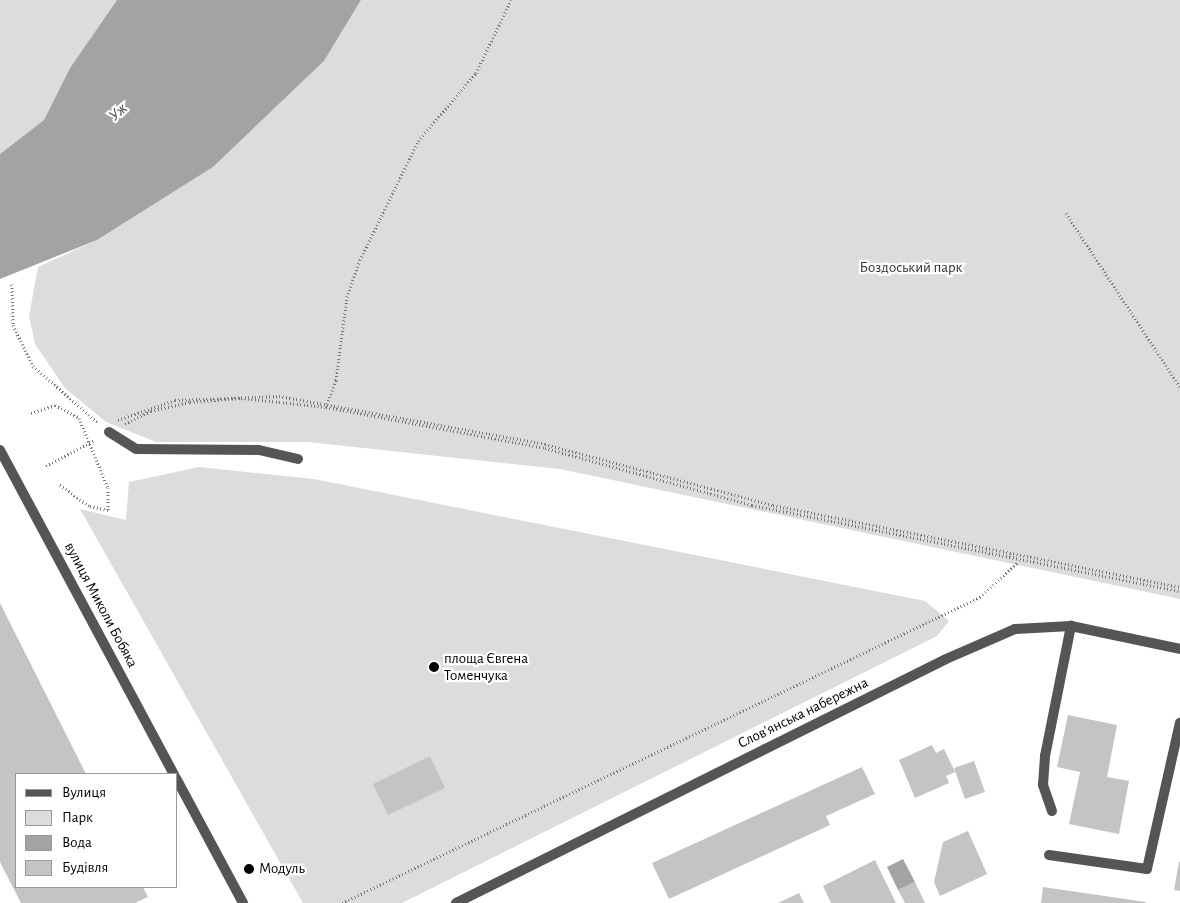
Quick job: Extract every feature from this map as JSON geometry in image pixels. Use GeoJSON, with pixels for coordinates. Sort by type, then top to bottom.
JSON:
{"type":"FeatureCollection","features":[{"type":"Feature","properties":{"kind":"street"},"geometry":{"type":"LineString","coordinates":[[106,430],[136,449],[259,450],[298,459]]}},
{"type":"Feature","properties":{"kind":"street","name":"вулиця Миколи Бобяка"},"geometry":{"type":"LineString","coordinates":[[0,450],[173,773]]}},
{"type":"Feature","properties":{"kind":"street"},"geometry":{"type":"LineString","coordinates":[[1052,811],[1043,785],[1045,756],[1071,626]]}},
{"type":"Feature","properties":{"kind":"street","name":"Словʼянська набережна"},"geometry":{"type":"LineString","coordinates":[[456,903],[979,643],[1015,629],[1071,626],[1180,649]]}},
{"type":"Feature","properties":{"kind":"street"},"geometry":{"type":"LineString","coordinates":[[1049,855],[1147,869],[1180,725]]}},
{"type":"Feature","properties":{"kind":"street"},"geometry":{"type":"LineString","coordinates":[[178,782],[243,903]]}},
{"type":"Feature","properties":{"kind":"path"},"geometry":{"type":"LineString","coordinates":[[326,405],[336,380],[347,297],[360,260],[418,140],[476,73],[511,0]]}},
{"type":"Feature","properties":{"kind":"path"},"geometry":{"type":"LineString","coordinates":[[1066,213],[1180,387]]}},
{"type":"Feature","properties":{"kind":"path"},"geometry":{"type":"LineString","coordinates":[[12,284],[13,325],[33,366],[106,430]]}},
{"type":"Feature","properties":{"kind":"path"},"geometry":{"type":"LineString","coordinates":[[46,466],[92,442],[106,430],[138,411],[192,398],[279,396],[545,448],[752,505],[1019,562],[1180,589]]}},
{"type":"Feature","properties":{"kind":"path"},"geometry":{"type":"LineString","coordinates":[[88,436],[151,411],[190,402],[269,400],[326,405],[545,444],[773,505],[1180,589]]}},
{"type":"Feature","properties":{"kind":"path"},"geometry":{"type":"LineString","coordinates":[[31,413],[55,405],[79,418],[92,442],[108,488],[108,510],[89,506],[59,484]]}},
{"type":"Feature","properties":{"kind":"path"},"geometry":{"type":"LineString","coordinates":[[342,903],[980,597],[1019,562]]}},
{"type":"Feature","properties":{"kind":"green space"},"geometry":{"type":"Polygon","coordinates":[[[0,0],[117,0],[70,68],[44,120],[0,154],[0,0]]]}},
{"type":"Feature","properties":{"kind":"green space","name":"Боздоський парк"},"geometry":{"type":"Polygon","coordinates":[[[361,0],[1180,0],[1180,599],[560,469],[308,442],[156,442],[106,422],[65,388],[35,344],[29,316],[38,267],[97,240],[213,167],[324,61],[361,0]]]}},
{"type":"Feature","properties":{"kind":"green space"},"geometry":{"type":"Polygon","coordinates":[[[199,467],[314,479],[925,601],[949,621],[937,636],[402,903],[303,903],[80,509],[126,520],[129,482],[199,467]]]}},
{"type":"Feature","properties":{"kind":"water","name":"Уж"},"geometry":{"type":"Polygon","coordinates":[[[117,0],[361,0],[324,61],[213,167],[97,240],[0,279],[0,154],[44,120],[70,68],[117,0]]]}},
{"type":"Feature","properties":{"kind":"water"},"geometry":{"type":"Polygon","coordinates":[[[903,859],[915,882],[898,890],[887,867],[903,859]]]}},
{"type":"Feature","properties":{"kind":"building"},"geometry":{"type":"Polygon","coordinates":[[[0,603],[85,773],[15,773],[15,888],[144,888],[148,897],[135,903],[21,903],[0,862],[0,603]]]}},
{"type":"Feature","properties":{"kind":"building"},"geometry":{"type":"Polygon","coordinates":[[[1068,715],[1117,725],[1107,777],[1129,781],[1119,834],[1069,824],[1080,772],[1057,767],[1068,715]]]}},
{"type":"Feature","properties":{"kind":"building"},"geometry":{"type":"Polygon","coordinates":[[[932,745],[936,753],[944,749],[955,772],[946,776],[949,783],[915,798],[899,760],[932,745]]]}},
{"type":"Feature","properties":{"kind":"building"},"geometry":{"type":"Polygon","coordinates":[[[430,756],[445,788],[388,815],[373,784],[430,756]]]}},
{"type":"Feature","properties":{"kind":"building"},"geometry":{"type":"Polygon","coordinates":[[[974,761],[985,792],[965,799],[954,768],[974,761]]]}},
{"type":"Feature","properties":{"kind":"building"},"geometry":{"type":"Polygon","coordinates":[[[862,767],[875,794],[826,816],[830,825],[669,899],[652,863],[862,767]]]}},
{"type":"Feature","properties":{"kind":"building"},"geometry":{"type":"Polygon","coordinates":[[[968,831],[987,874],[940,896],[934,882],[943,842],[968,831]]]}},
{"type":"Feature","properties":{"kind":"building"},"geometry":{"type":"Polygon","coordinates":[[[875,860],[896,903],[831,903],[823,886],[875,860]]]}},
{"type":"Feature","properties":{"kind":"building"},"geometry":{"type":"Polygon","coordinates":[[[1180,862],[1180,891],[1174,890],[1180,862]]]}},
{"type":"Feature","properties":{"kind":"building"},"geometry":{"type":"Polygon","coordinates":[[[915,882],[925,903],[905,903],[898,890],[915,882]]]}},
{"type":"Feature","properties":{"kind":"building"},"geometry":{"type":"Polygon","coordinates":[[[1043,887],[1146,902],[1146,903],[1041,903],[1043,887]]]}},
{"type":"Feature","properties":{"kind":"building"},"geometry":{"type":"Polygon","coordinates":[[[799,893],[804,903],[778,903],[799,893]]]}},
{"type":"Feature","properties":{"kind":"place","name":"площа Євгена Томенчука"},"geometry":{"type":"Point","coordinates":[434,667]}},
{"type":"Feature","properties":{"kind":"place","name":"Модуль"},"geometry":{"type":"Point","coordinates":[249,869]}}]}
